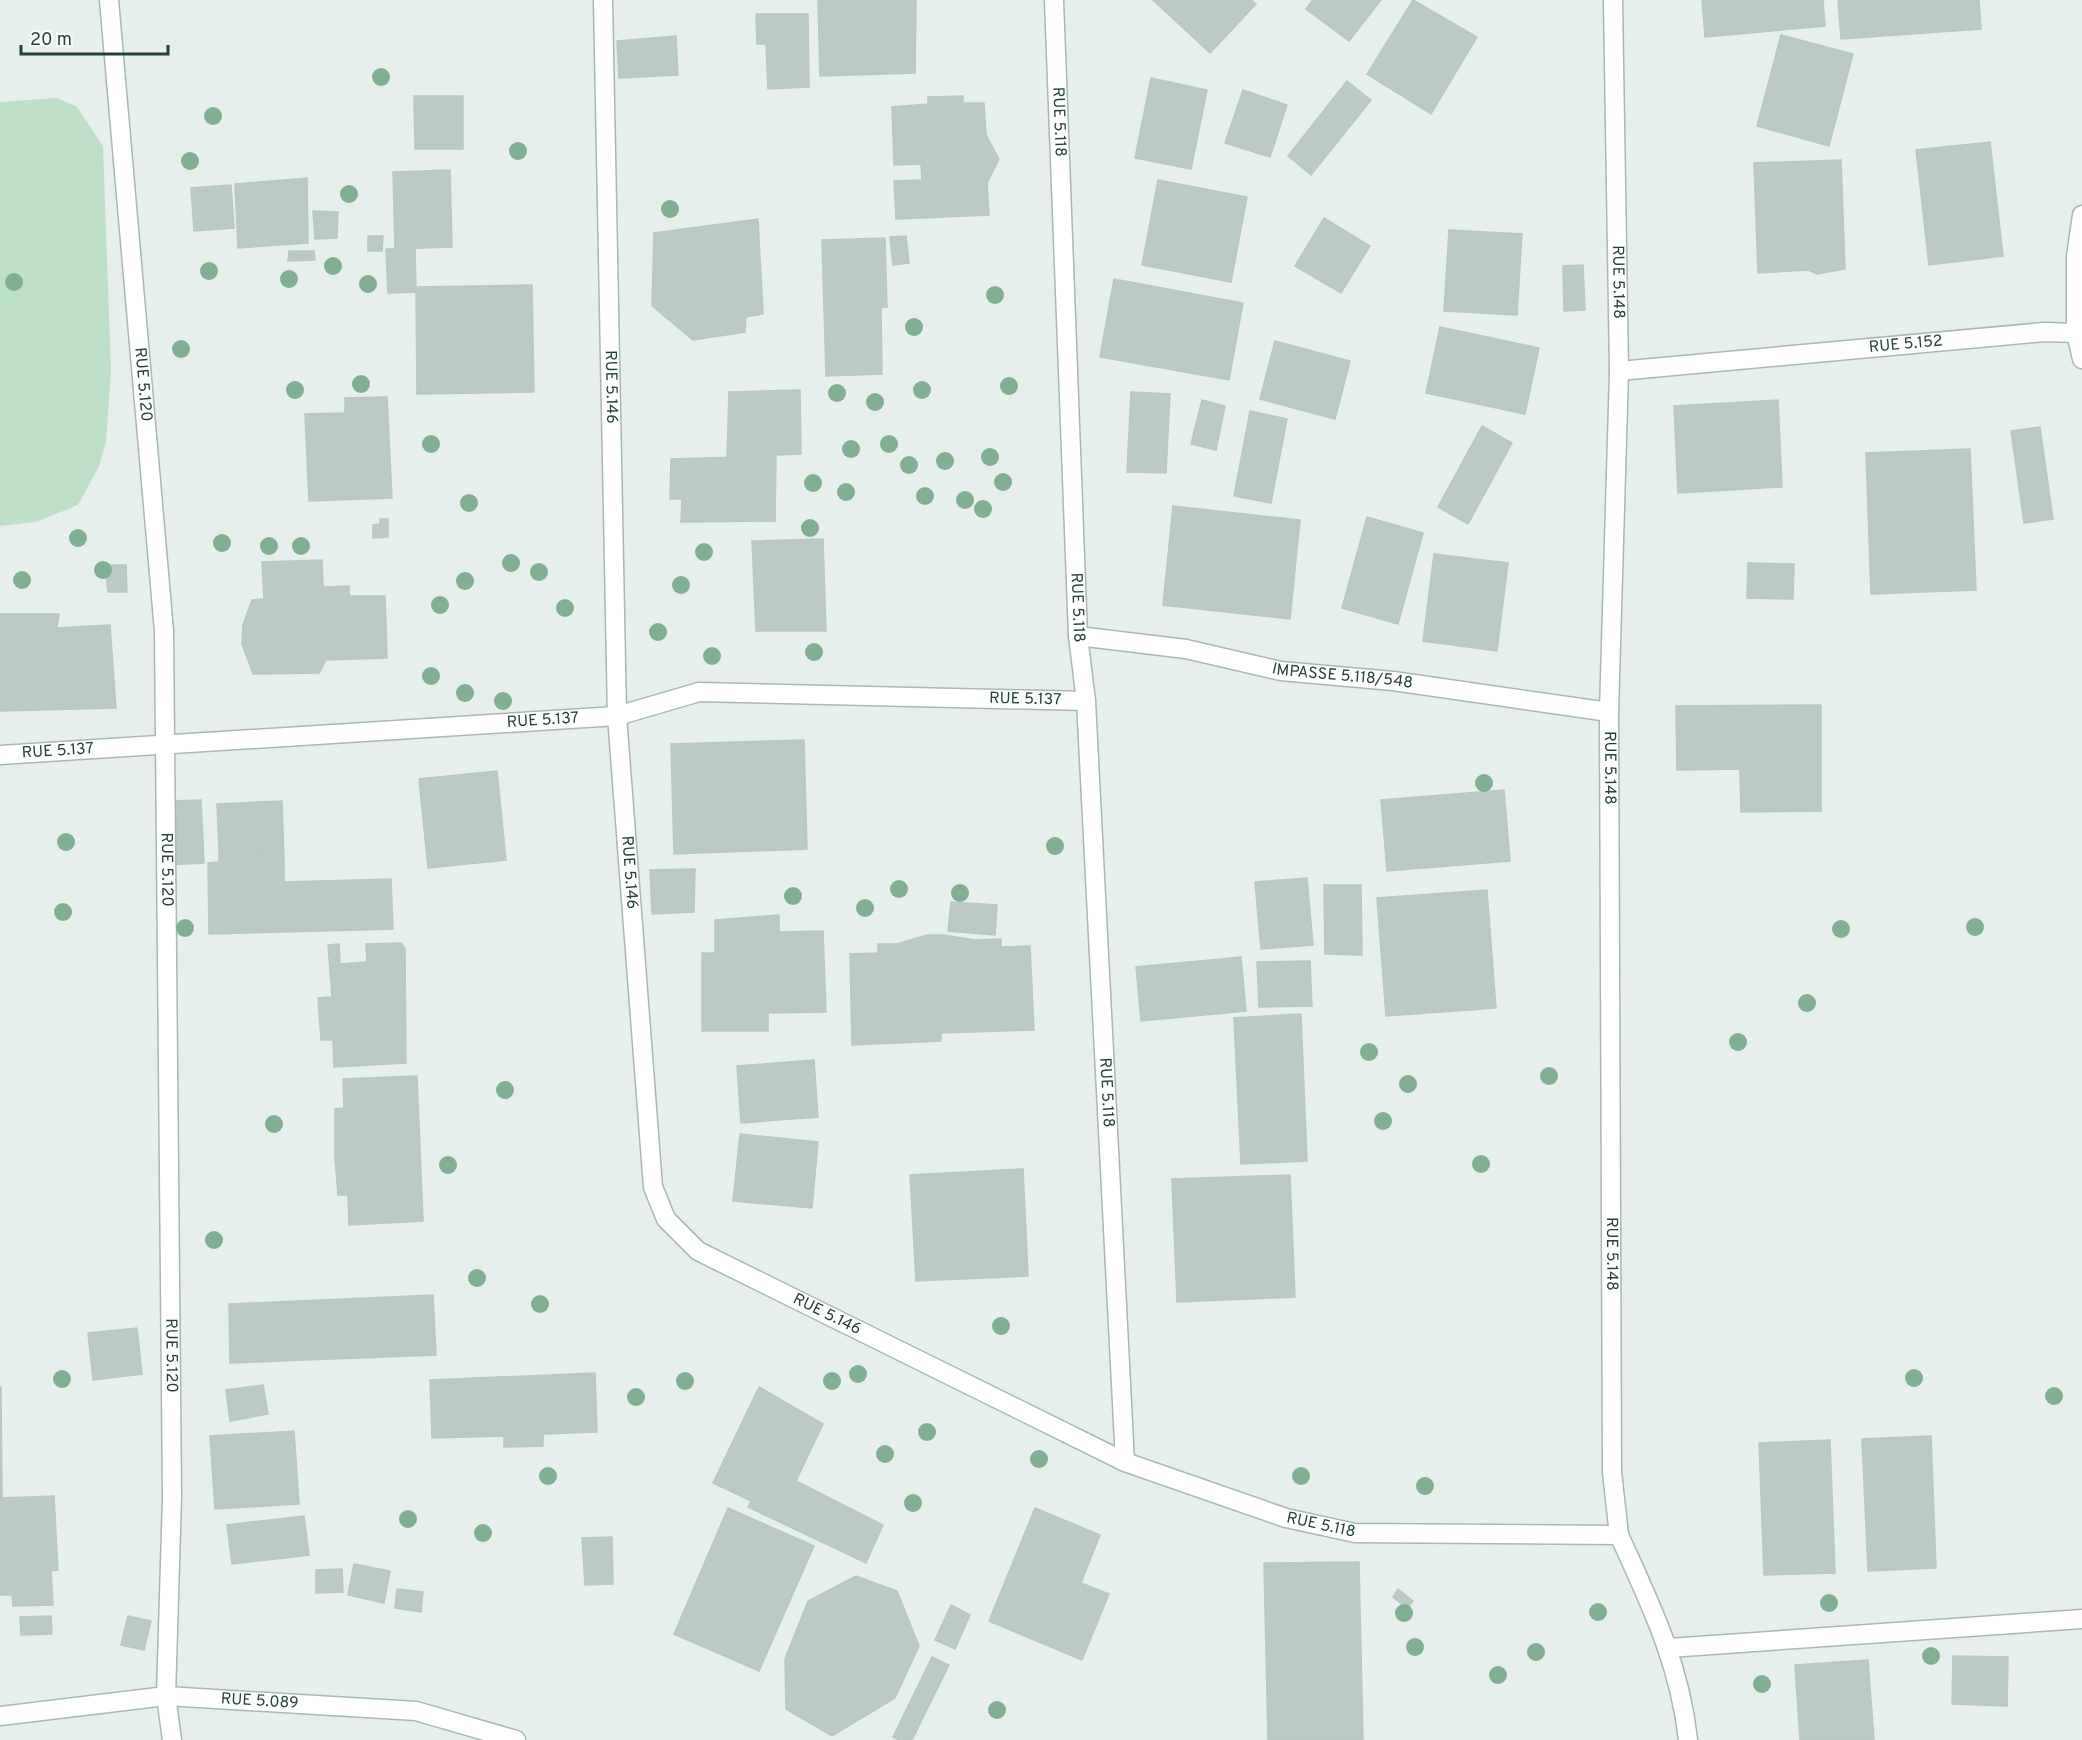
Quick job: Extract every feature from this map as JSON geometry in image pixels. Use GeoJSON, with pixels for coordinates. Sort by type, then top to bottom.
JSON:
{"type":"FeatureCollection","features":[{"type":"Feature","properties":{"kind":"street","name":"RUE 5.120"},"geometry":{"type":"LineString","coordinates":[[109,0],[164,632],[167,743],[172,1497],[166,1696],[172,1740]]}},
{"type":"Feature","properties":{"kind":"street","name":"RUE 5.146"},"geometry":{"type":"LineString","coordinates":[[603,0],[617,716],[652,1187],[666,1219],[698,1251],[1125,1462]]}},
{"type":"Feature","properties":{"kind":"street","name":"RUE 5.118"},"geometry":{"type":"LineString","coordinates":[[1054,0],[1078,636],[1086,701],[1125,1462],[1286,1518],[1355,1533],[1619,1534]]}},
{"type":"Feature","properties":{"kind":"street","name":"RUE 5.148"},"geometry":{"type":"LineString","coordinates":[[1612,0],[1619,371],[1609,712],[1612,1472],[1619,1534]]}},
{"type":"Feature","properties":{"kind":"street"},"geometry":{"type":"LineString","coordinates":[[2082,215],[2076,256],[2082,359]]}},
{"type":"Feature","properties":{"kind":"street","name":"RUE 5.152"},"geometry":{"type":"LineString","coordinates":[[1619,371],[2044,332],[2079,333]]}},
{"type":"Feature","properties":{"kind":"street","name":"IMPASSE 5.118/548"},"geometry":{"type":"LineString","coordinates":[[1078,636],[1186,649],[1281,671],[1393,681],[1609,712]]}},
{"type":"Feature","properties":{"kind":"street","name":"RUE 5.137"},"geometry":{"type":"LineString","coordinates":[[0,755],[617,716],[699,692],[1086,701]]}},
{"type":"Feature","properties":{"kind":"street"},"geometry":{"type":"LineString","coordinates":[[1619,1534],[1669,1648],[1685,1714],[1688,1740]]}},
{"type":"Feature","properties":{"kind":"street"},"geometry":{"type":"LineString","coordinates":[[1669,1648],[2082,1619]]}},
{"type":"Feature","properties":{"kind":"street","name":"RUE 5.089"},"geometry":{"type":"LineString","coordinates":[[0,1716],[166,1696],[416,1711],[516,1740]]}},
{"type":"Feature","properties":{"kind":"green space"},"geometry":{"type":"Polygon","coordinates":[[[57,98],[77,107],[103,146],[111,371],[106,442],[99,466],[78,505],[36,522],[0,526],[0,102],[57,98]]]}},
{"type":"Feature","properties":{"kind":"building"},"geometry":{"type":"Polygon","coordinates":[[[818,0],[916,0],[915,73],[820,76],[818,0]]]}},
{"type":"Feature","properties":{"kind":"building"},"geometry":{"type":"Polygon","coordinates":[[[1153,0],[1251,0],[1256,4],[1210,53],[1153,0]]]}},
{"type":"Feature","properties":{"kind":"building"},"geometry":{"type":"Polygon","coordinates":[[[1313,0],[1381,0],[1349,41],[1306,9],[1313,0]]]}},
{"type":"Feature","properties":{"kind":"building"},"geometry":{"type":"Polygon","coordinates":[[[1413,0],[1477,37],[1431,114],[1367,74],[1413,0]]]}},
{"type":"Feature","properties":{"kind":"building"},"geometry":{"type":"Polygon","coordinates":[[[1702,0],[1823,0],[1825,26],[1705,37],[1702,0]]]}},
{"type":"Feature","properties":{"kind":"building"},"geometry":{"type":"Polygon","coordinates":[[[1838,0],[1979,0],[1981,29],[1841,39],[1838,0]]]}},
{"type":"Feature","properties":{"kind":"building"},"geometry":{"type":"Polygon","coordinates":[[[756,14],[808,14],[809,87],[768,89],[766,44],[757,44],[756,14]]]}},
{"type":"Feature","properties":{"kind":"building"},"geometry":{"type":"Polygon","coordinates":[[[1781,35],[1853,54],[1829,146],[1757,126],[1781,35]]]}},
{"type":"Feature","properties":{"kind":"building"},"geometry":{"type":"Polygon","coordinates":[[[676,36],[678,75],[619,78],[617,41],[676,36]]]}},
{"type":"Feature","properties":{"kind":"building"},"geometry":{"type":"Polygon","coordinates":[[[1151,78],[1207,90],[1191,169],[1135,158],[1151,78]]]}},
{"type":"Feature","properties":{"kind":"building"},"geometry":{"type":"Polygon","coordinates":[[[1347,81],[1371,100],[1311,175],[1288,156],[1347,81]]]}},
{"type":"Feature","properties":{"kind":"building"},"geometry":{"type":"Polygon","coordinates":[[[1243,90],[1287,105],[1270,157],[1225,143],[1243,90]]]}},
{"type":"Feature","properties":{"kind":"building"},"geometry":{"type":"Polygon","coordinates":[[[414,96],[463,96],[463,149],[415,149],[414,96]]]}},
{"type":"Feature","properties":{"kind":"building"},"geometry":{"type":"Polygon","coordinates":[[[963,96],[963,103],[984,103],[986,135],[999,159],[987,183],[989,215],[896,219],[894,181],[922,180],[921,164],[894,165],[892,107],[928,104],[928,97],[963,96]]]}},
{"type":"Feature","properties":{"kind":"building"},"geometry":{"type":"Polygon","coordinates":[[[1990,142],[2003,256],[1929,265],[1916,150],[1990,142]]]}},
{"type":"Feature","properties":{"kind":"building"},"geometry":{"type":"Polygon","coordinates":[[[1841,160],[1845,269],[1817,274],[1808,270],[1758,273],[1754,163],[1841,160]]]}},
{"type":"Feature","properties":{"kind":"building"},"geometry":{"type":"Polygon","coordinates":[[[450,170],[452,247],[395,249],[393,172],[450,170]]]}},
{"type":"Feature","properties":{"kind":"building"},"geometry":{"type":"Polygon","coordinates":[[[307,178],[308,243],[238,248],[235,184],[307,178]]]}},
{"type":"Feature","properties":{"kind":"building"},"geometry":{"type":"Polygon","coordinates":[[[1158,180],[1247,197],[1231,282],[1142,265],[1158,180]]]}},
{"type":"Feature","properties":{"kind":"building"},"geometry":{"type":"Polygon","coordinates":[[[231,185],[234,228],[194,231],[191,188],[231,185]]]}},
{"type":"Feature","properties":{"kind":"building"},"geometry":{"type":"Polygon","coordinates":[[[313,211],[338,212],[337,238],[315,239],[313,211]]]}},
{"type":"Feature","properties":{"kind":"building"},"geometry":{"type":"Polygon","coordinates":[[[1324,218],[1370,246],[1341,293],[1295,266],[1324,218]]]}},
{"type":"Feature","properties":{"kind":"building"},"geometry":{"type":"Polygon","coordinates":[[[758,219],[763,314],[746,317],[745,332],[693,340],[652,306],[654,233],[758,219]]]}},
{"type":"Feature","properties":{"kind":"building"},"geometry":{"type":"Polygon","coordinates":[[[1449,230],[1522,234],[1517,315],[1444,311],[1449,230]]]}},
{"type":"Feature","properties":{"kind":"building"},"geometry":{"type":"Polygon","coordinates":[[[368,236],[383,236],[382,251],[368,251],[368,236]]]}},
{"type":"Feature","properties":{"kind":"building"},"geometry":{"type":"Polygon","coordinates":[[[906,236],[909,263],[893,265],[890,237],[906,236]]]}},
{"type":"Feature","properties":{"kind":"building"},"geometry":{"type":"Polygon","coordinates":[[[885,238],[887,307],[881,307],[882,374],[826,376],[822,240],[885,238]]]}},
{"type":"Feature","properties":{"kind":"building"},"geometry":{"type":"Polygon","coordinates":[[[386,249],[415,249],[416,287],[532,285],[534,392],[417,394],[416,292],[388,293],[386,249]]]}},
{"type":"Feature","properties":{"kind":"building"},"geometry":{"type":"Polygon","coordinates":[[[289,251],[314,251],[315,260],[288,261],[289,251]]]}},
{"type":"Feature","properties":{"kind":"building"},"geometry":{"type":"Polygon","coordinates":[[[1583,265],[1585,310],[1564,311],[1563,266],[1583,265]]]}},
{"type":"Feature","properties":{"kind":"building"},"geometry":{"type":"Polygon","coordinates":[[[1114,279],[1243,303],[1229,380],[1100,357],[1114,279]]]}},
{"type":"Feature","properties":{"kind":"building"},"geometry":{"type":"Polygon","coordinates":[[[1440,327],[1539,348],[1525,414],[1426,393],[1440,327]]]}},
{"type":"Feature","properties":{"kind":"building"},"geometry":{"type":"Polygon","coordinates":[[[1275,341],[1350,361],[1335,419],[1260,399],[1275,341]]]}},
{"type":"Feature","properties":{"kind":"building"},"geometry":{"type":"Polygon","coordinates":[[[800,390],[801,454],[727,457],[729,392],[800,390]]]}},
{"type":"Feature","properties":{"kind":"building"},"geometry":{"type":"Polygon","coordinates":[[[1131,392],[1170,394],[1166,473],[1127,472],[1131,392]]]}},
{"type":"Feature","properties":{"kind":"building"},"geometry":{"type":"Polygon","coordinates":[[[387,397],[392,498],[309,501],[305,414],[345,413],[345,398],[387,397]]]}},
{"type":"Feature","properties":{"kind":"building"},"geometry":{"type":"Polygon","coordinates":[[[1202,400],[1225,406],[1216,450],[1191,444],[1202,400]]]}},
{"type":"Feature","properties":{"kind":"building"},"geometry":{"type":"Polygon","coordinates":[[[1778,400],[1782,487],[1678,493],[1674,406],[1778,400]]]}},
{"type":"Feature","properties":{"kind":"building"},"geometry":{"type":"Polygon","coordinates":[[[1250,411],[1287,419],[1271,503],[1234,496],[1250,411]]]}},
{"type":"Feature","properties":{"kind":"building"},"geometry":{"type":"Polygon","coordinates":[[[1482,426],[1512,443],[1468,524],[1438,507],[1482,426]]]}},
{"type":"Feature","properties":{"kind":"building"},"geometry":{"type":"Polygon","coordinates":[[[2040,427],[2053,519],[2024,523],[2011,431],[2040,427]]]}},
{"type":"Feature","properties":{"kind":"building"},"geometry":{"type":"Polygon","coordinates":[[[1970,449],[1976,590],[1871,594],[1866,453],[1970,449]]]}},
{"type":"Feature","properties":{"kind":"building"},"geometry":{"type":"Polygon","coordinates":[[[776,456],[775,521],[681,522],[682,499],[670,499],[671,459],[776,456]]]}},
{"type":"Feature","properties":{"kind":"building"},"geometry":{"type":"Polygon","coordinates":[[[1173,506],[1300,520],[1290,619],[1163,605],[1173,506]]]}},
{"type":"Feature","properties":{"kind":"building"},"geometry":{"type":"Polygon","coordinates":[[[1367,517],[1423,533],[1398,624],[1342,608],[1367,517]]]}},
{"type":"Feature","properties":{"kind":"building"},"geometry":{"type":"Polygon","coordinates":[[[380,519],[388,519],[388,537],[373,538],[373,525],[380,524],[380,519]]]}},
{"type":"Feature","properties":{"kind":"building"},"geometry":{"type":"Polygon","coordinates":[[[823,539],[826,631],[756,631],[752,541],[823,539]]]}},
{"type":"Feature","properties":{"kind":"building"},"geometry":{"type":"Polygon","coordinates":[[[1434,554],[1508,563],[1497,651],[1423,641],[1434,554]]]}},
{"type":"Feature","properties":{"kind":"building"},"geometry":{"type":"Polygon","coordinates":[[[322,560],[323,587],[349,586],[349,596],[385,596],[387,658],[326,660],[319,673],[253,674],[242,644],[243,625],[252,600],[264,599],[262,562],[322,560]]]}},
{"type":"Feature","properties":{"kind":"building"},"geometry":{"type":"Polygon","coordinates":[[[1748,563],[1794,564],[1793,599],[1747,598],[1748,563]]]}},
{"type":"Feature","properties":{"kind":"building"},"geometry":{"type":"Polygon","coordinates":[[[105,565],[126,565],[127,592],[108,592],[105,565]]]}},
{"type":"Feature","properties":{"kind":"building"},"geometry":{"type":"Polygon","coordinates":[[[0,614],[59,614],[57,628],[110,625],[116,708],[0,711],[0,614]]]}},
{"type":"Feature","properties":{"kind":"building"},"geometry":{"type":"Polygon","coordinates":[[[1821,705],[1821,811],[1741,812],[1740,769],[1677,770],[1676,706],[1821,705]]]}},
{"type":"Feature","properties":{"kind":"building"},"geometry":{"type":"Polygon","coordinates":[[[804,740],[807,849],[674,854],[671,744],[804,740]]]}},
{"type":"Feature","properties":{"kind":"building"},"geometry":{"type":"Polygon","coordinates":[[[497,771],[506,860],[428,868],[419,779],[497,771]]]}},
{"type":"Feature","properties":{"kind":"building"},"geometry":{"type":"Polygon","coordinates":[[[1504,790],[1510,861],[1387,871],[1381,800],[1504,790]]]}},
{"type":"Feature","properties":{"kind":"building"},"geometry":{"type":"Polygon","coordinates":[[[201,800],[204,863],[170,865],[168,801],[201,800]]]}},
{"type":"Feature","properties":{"kind":"building"},"geometry":{"type":"Polygon","coordinates":[[[282,801],[284,861],[260,862],[259,849],[219,850],[217,804],[282,801]]]}},
{"type":"Feature","properties":{"kind":"building"},"geometry":{"type":"Polygon","coordinates":[[[259,849],[260,862],[284,861],[284,882],[391,879],[393,929],[209,934],[208,863],[219,862],[219,850],[259,849]]]}},
{"type":"Feature","properties":{"kind":"building"},"geometry":{"type":"Polygon","coordinates":[[[695,869],[694,912],[652,914],[650,870],[695,869]]]}},
{"type":"Feature","properties":{"kind":"building"},"geometry":{"type":"Polygon","coordinates":[[[1307,878],[1313,945],[1261,949],[1255,882],[1307,878]]]}},
{"type":"Feature","properties":{"kind":"building"},"geometry":{"type":"Polygon","coordinates":[[[1324,885],[1361,885],[1362,955],[1325,954],[1324,885]]]}},
{"type":"Feature","properties":{"kind":"building"},"geometry":{"type":"Polygon","coordinates":[[[1487,890],[1496,1008],[1386,1016],[1377,898],[1487,890]]]}},
{"type":"Feature","properties":{"kind":"building"},"geometry":{"type":"Polygon","coordinates":[[[951,902],[997,905],[995,935],[948,931],[951,902]]]}},
{"type":"Feature","properties":{"kind":"building"},"geometry":{"type":"Polygon","coordinates":[[[779,915],[779,932],[823,931],[826,1012],[768,1013],[768,1031],[702,1031],[702,953],[715,953],[715,920],[779,915]]]}},
{"type":"Feature","properties":{"kind":"building"},"geometry":{"type":"Polygon","coordinates":[[[927,935],[975,940],[1001,939],[1001,947],[1030,946],[1034,1030],[941,1033],[941,1041],[852,1045],[850,954],[878,953],[878,944],[897,944],[927,935]]]}},
{"type":"Feature","properties":{"kind":"building"},"geometry":{"type":"Polygon","coordinates":[[[401,943],[405,949],[406,1063],[334,1067],[333,1040],[321,1040],[318,998],[332,997],[328,945],[339,944],[340,964],[367,962],[366,944],[401,943]]]}},
{"type":"Feature","properties":{"kind":"building"},"geometry":{"type":"Polygon","coordinates":[[[1241,957],[1246,1011],[1141,1021],[1136,967],[1241,957]]]}},
{"type":"Feature","properties":{"kind":"building"},"geometry":{"type":"Polygon","coordinates":[[[1310,961],[1312,1006],[1259,1007],[1257,962],[1310,961]]]}},
{"type":"Feature","properties":{"kind":"building"},"geometry":{"type":"Polygon","coordinates":[[[1301,1014],[1307,1161],[1241,1164],[1234,1018],[1301,1014]]]}},
{"type":"Feature","properties":{"kind":"building"},"geometry":{"type":"Polygon","coordinates":[[[814,1060],[818,1117],[741,1123],[737,1066],[814,1060]]]}},
{"type":"Feature","properties":{"kind":"building"},"geometry":{"type":"Polygon","coordinates":[[[417,1076],[423,1221],[349,1225],[348,1195],[338,1195],[335,1157],[335,1109],[344,1108],[343,1079],[417,1076]]]}},
{"type":"Feature","properties":{"kind":"building"},"geometry":{"type":"Polygon","coordinates":[[[740,1134],[818,1142],[812,1208],[733,1201],[740,1134]]]}},
{"type":"Feature","properties":{"kind":"building"},"geometry":{"type":"Polygon","coordinates":[[[1023,1169],[1028,1276],[916,1281],[910,1175],[1023,1169]]]}},
{"type":"Feature","properties":{"kind":"building"},"geometry":{"type":"Polygon","coordinates":[[[1290,1175],[1295,1297],[1177,1302],[1172,1179],[1290,1175]]]}},
{"type":"Feature","properties":{"kind":"building"},"geometry":{"type":"Polygon","coordinates":[[[433,1295],[436,1355],[230,1363],[229,1304],[433,1295]]]}},
{"type":"Feature","properties":{"kind":"building"},"geometry":{"type":"Polygon","coordinates":[[[137,1328],[142,1374],[93,1380],[88,1333],[137,1328]]]}},
{"type":"Feature","properties":{"kind":"building"},"geometry":{"type":"Polygon","coordinates":[[[595,1373],[597,1432],[543,1434],[543,1446],[504,1447],[504,1436],[432,1438],[430,1380],[595,1373]]]}},
{"type":"Feature","properties":{"kind":"building"},"geometry":{"type":"Polygon","coordinates":[[[263,1385],[268,1414],[230,1421],[226,1390],[263,1385]]]}},
{"type":"Feature","properties":{"kind":"building"},"geometry":{"type":"Polygon","coordinates":[[[0,1387],[2,1498],[0,1498],[0,1387]]]}},
{"type":"Feature","properties":{"kind":"building"},"geometry":{"type":"Polygon","coordinates":[[[759,1387],[823,1424],[796,1481],[883,1525],[866,1563],[748,1507],[751,1501],[713,1483],[759,1387]]]}},
{"type":"Feature","properties":{"kind":"building"},"geometry":{"type":"Polygon","coordinates":[[[294,1431],[299,1504],[215,1509],[210,1436],[294,1431]]]}},
{"type":"Feature","properties":{"kind":"building"},"geometry":{"type":"Polygon","coordinates":[[[1931,1436],[1936,1568],[1868,1571],[1862,1439],[1931,1436]]]}},
{"type":"Feature","properties":{"kind":"building"},"geometry":{"type":"Polygon","coordinates":[[[1830,1440],[1835,1573],[1764,1575],[1759,1443],[1830,1440]]]}},
{"type":"Feature","properties":{"kind":"building"},"geometry":{"type":"Polygon","coordinates":[[[54,1496],[58,1570],[51,1571],[53,1605],[13,1606],[12,1595],[0,1595],[0,1498],[54,1496]]]}},
{"type":"Feature","properties":{"kind":"building"},"geometry":{"type":"Polygon","coordinates":[[[728,1508],[814,1546],[759,1671],[674,1634],[728,1508]]]}},
{"type":"Feature","properties":{"kind":"building"},"geometry":{"type":"Polygon","coordinates":[[[1035,1508],[1100,1535],[1081,1583],[1109,1594],[1082,1660],[989,1621],[1035,1508]]]}},
{"type":"Feature","properties":{"kind":"building"},"geometry":{"type":"Polygon","coordinates":[[[304,1516],[309,1555],[232,1564],[227,1525],[304,1516]]]}},
{"type":"Feature","properties":{"kind":"building"},"geometry":{"type":"Polygon","coordinates":[[[612,1537],[613,1584],[585,1585],[582,1538],[612,1537]]]}},
{"type":"Feature","properties":{"kind":"building"},"geometry":{"type":"Polygon","coordinates":[[[1359,1562],[1363,1740],[1268,1740],[1264,1563],[1359,1562]]]}},
{"type":"Feature","properties":{"kind":"building"},"geometry":{"type":"Polygon","coordinates":[[[354,1564],[390,1571],[384,1603],[348,1595],[354,1564]]]}},
{"type":"Feature","properties":{"kind":"building"},"geometry":{"type":"Polygon","coordinates":[[[342,1569],[343,1592],[316,1593],[316,1570],[342,1569]]]}},
{"type":"Feature","properties":{"kind":"building"},"geometry":{"type":"Polygon","coordinates":[[[856,1576],[897,1591],[919,1646],[895,1698],[832,1736],[786,1709],[785,1659],[808,1601],[856,1576]]]}},
{"type":"Feature","properties":{"kind":"building"},"geometry":{"type":"Polygon","coordinates":[[[397,1589],[423,1592],[421,1612],[395,1608],[397,1589]]]}},
{"type":"Feature","properties":{"kind":"building"},"geometry":{"type":"Polygon","coordinates":[[[1398,1589],[1413,1601],[1407,1608],[1393,1597],[1398,1589]]]}},
{"type":"Feature","properties":{"kind":"building"},"geometry":{"type":"Polygon","coordinates":[[[951,1605],[970,1615],[955,1649],[935,1640],[951,1605]]]}},
{"type":"Feature","properties":{"kind":"building"},"geometry":{"type":"Polygon","coordinates":[[[51,1616],[52,1634],[21,1635],[20,1617],[51,1616]]]}},
{"type":"Feature","properties":{"kind":"building"},"geometry":{"type":"Polygon","coordinates":[[[128,1616],[151,1621],[144,1650],[121,1645],[128,1616]]]}},
{"type":"Feature","properties":{"kind":"building"},"geometry":{"type":"Polygon","coordinates":[[[1953,1656],[2008,1657],[2007,1706],[1952,1704],[1953,1656]]]}},
{"type":"Feature","properties":{"kind":"building"},"geometry":{"type":"Polygon","coordinates":[[[932,1657],[949,1665],[912,1740],[899,1740],[893,1737],[932,1657]]]}},
{"type":"Feature","properties":{"kind":"building"},"geometry":{"type":"Polygon","coordinates":[[[1868,1660],[1874,1740],[1800,1740],[1795,1665],[1868,1660]]]}}]}
